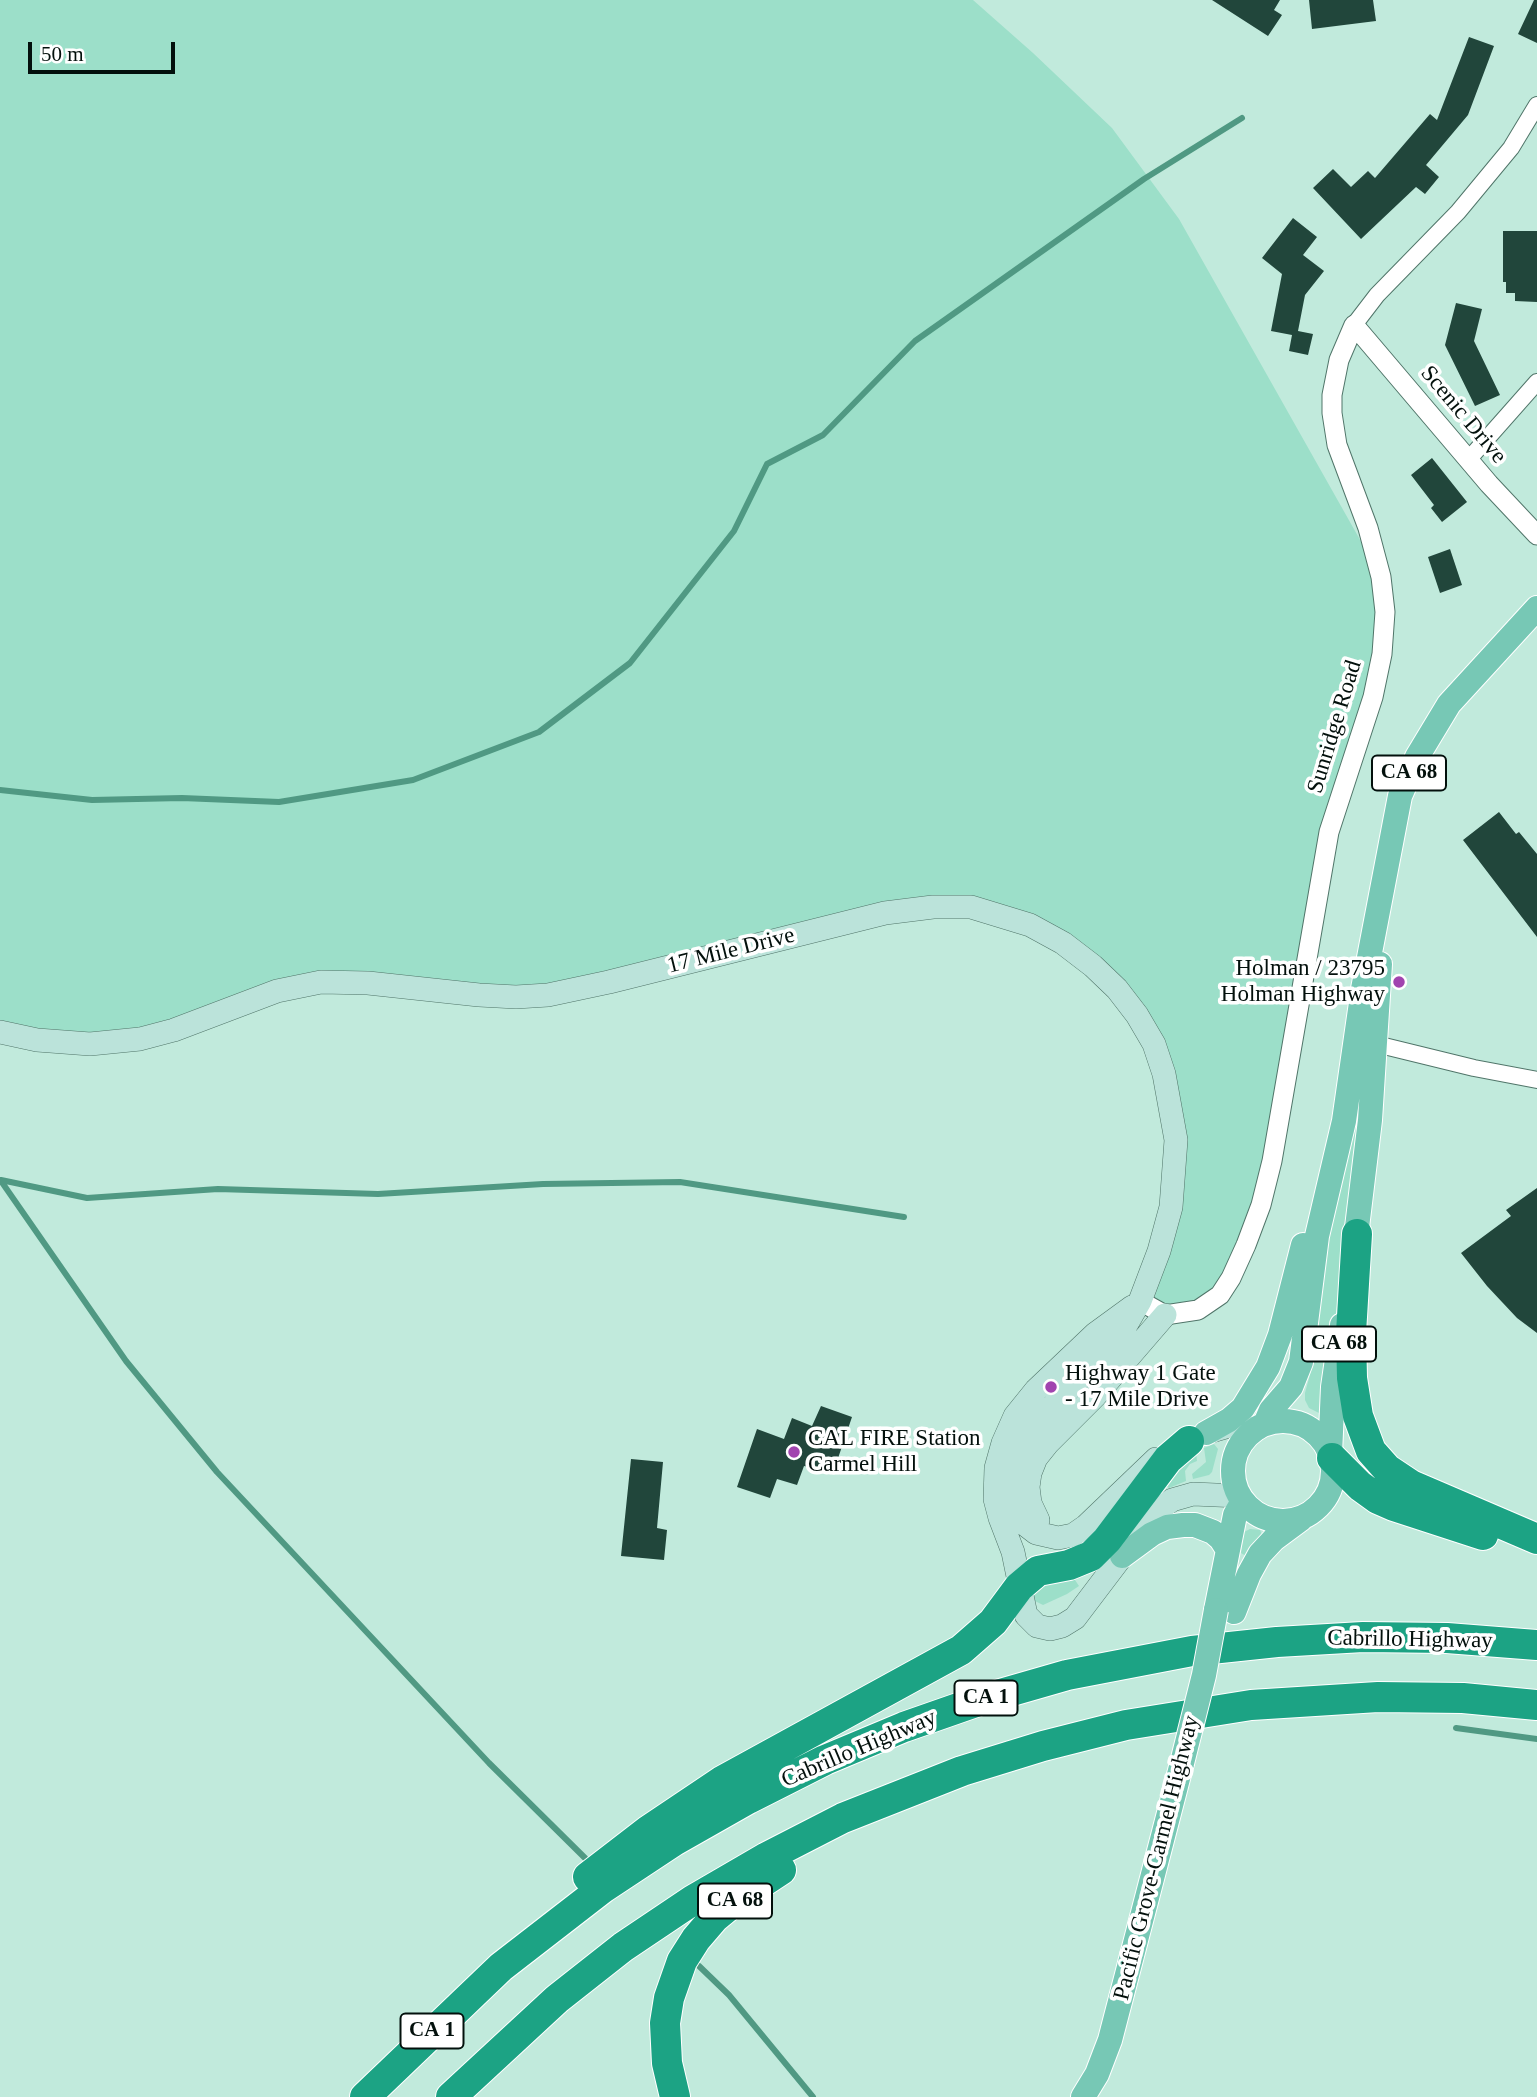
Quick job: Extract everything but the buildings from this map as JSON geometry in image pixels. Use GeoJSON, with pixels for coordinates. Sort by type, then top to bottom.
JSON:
{"type":"FeatureCollection","features":[{"type":"Feature","properties":{"kind":"highway"},"geometry":{"type":"LineString","coordinates":[[1357,1234],[1351,1333],[1352,1378],[1358,1416],[1371,1451],[1387,1469],[1411,1485],[1537,1539]]}},
{"type":"Feature","properties":{"kind":"highway"},"geometry":{"type":"LineString","coordinates":[[501,1967],[529,1933],[560,1902],[624,1847],[722,1781],[961,1650],[993,1622],[1019,1587],[1038,1571],[1078,1562],[1096,1552],[1168,1459],[1198,1437]]}},
{"type":"Feature","properties":{"kind":"highway"},"geometry":{"type":"LineString","coordinates":[[1331,1456],[1377,1499],[1537,1553]]}},
{"type":"Feature","properties":{"kind":"highway","name":"Cabrillo Highway"},"geometry":{"type":"LineString","coordinates":[[365,2097],[501,1967],[603,1888],[674,1841],[748,1799],[865,1743],[935,1715],[986,1698],[1109,1666],[1192,1651],[1277,1642],[1405,1637],[1447,1637],[1537,1644]]}},
{"type":"Feature","properties":{"kind":"highway","name":"CA 1"},"geometry":{"type":"LineString","coordinates":[[451,2097],[557,1999],[658,1923],[730,1878],[804,1838],[922,1785],[1003,1757],[1084,1735],[1157,1719],[1241,1706],[1378,1697],[1463,1698],[1537,1705]]}},
{"type":"Feature","properties":{"kind":"highway","name":"CA 68"},"geometry":{"type":"LineString","coordinates":[[675,2097],[667,2063],[665,2023],[677,1973],[696,1939],[714,1918],[749,1890],[922,1785]]}},
{"type":"Feature","properties":{"kind":"main road","name":"CA 68"},"geometry":{"type":"LineString","coordinates":[[1241,1499],[1235,1486],[1236,1460],[1242,1445],[1261,1427],[1271,1410],[1291,1387],[1299,1369],[1311,1273],[1326,1194],[1344,1121],[1359,1011],[1398,805],[1417,757],[1436,723],[1456,695],[1537,608]]}},
{"type":"Feature","properties":{"kind":"main road","name":"17 Mile Drive"},"geometry":{"type":"LineString","coordinates":[[0,1032],[37,1040],[90,1044],[140,1039],[174,1030],[277,991],[321,982],[368,983],[479,995],[548,995],[885,913],[933,907],[971,907],[1030,925],[1063,943],[1117,989],[1137,1015],[1154,1044],[1172,1107],[1176,1140],[1171,1207],[1140,1301],[1118,1339],[1036,1423],[1018,1450],[1011,1478],[1015,1507],[1023,1523],[1030,1529],[1043,1536],[1058,1538]]}},
{"type":"Feature","properties":{"kind":"main road","name":"CA 68"},"geometry":{"type":"LineString","coordinates":[[1306,1516],[1320,1506],[1329,1492],[1333,1475],[1331,1456],[1335,1371],[1357,1234],[1376,1044],[1380,968],[1379,914]]}},
{"type":"Feature","properties":{"kind":"main road"},"geometry":{"type":"LineString","coordinates":[[1166,1315],[1036,1458],[1028,1480],[1028,1495],[1041,1525],[1058,1538],[1080,1530],[1155,1459],[1229,1420],[1243,1408],[1268,1367],[1280,1335],[1300,1252],[1326,1194]]}},
{"type":"Feature","properties":{"kind":"main road"},"geometry":{"type":"LineString","coordinates":[[1140,1301],[1095,1334],[1036,1390],[1008,1429],[998,1458],[994,1489],[999,1518],[1013,1552],[1023,1608],[1031,1621],[1043,1628],[1056,1629],[1081,1612],[1154,1514],[1172,1500],[1193,1494],[1241,1499],[1256,1513],[1273,1520],[1289,1521],[1306,1516]]}},
{"type":"Feature","properties":{"kind":"main road"},"geometry":{"type":"LineString","coordinates":[[1198,1437],[1229,1426],[1261,1427],[1277,1422],[1302,1425],[1318,1436],[1331,1456]]}},
{"type":"Feature","properties":{"kind":"main road","name":"Pacific Grove-Carmel Highway"},"geometry":{"type":"LineString","coordinates":[[1225,1611],[1228,1550],[1241,1499]]}},
{"type":"Feature","properties":{"kind":"main road","name":"Pacific Grove-Carmel Highway"},"geometry":{"type":"LineString","coordinates":[[1083,2097],[1097,2074],[1110,2040],[1204,1675],[1225,1611],[1260,1554],[1274,1539],[1306,1516]]}},
{"type":"Feature","properties":{"kind":"main road"},"geometry":{"type":"LineString","coordinates":[[1122,1556],[1152,1534],[1183,1525],[1195,1525],[1213,1532],[1222,1539],[1228,1550]]}},
{"type":"Feature","properties":{"kind":"main road","name":"Pacific Grove-Carmel Highway"},"geometry":{"type":"LineString","coordinates":[[1102,2097],[1109,2065],[1110,2040]]}},
{"type":"Feature","properties":{"kind":"street","name":"Sunridge Road"},"geometry":{"type":"LineString","coordinates":[[1166,1315],[1198,1310],[1220,1295],[1237,1265],[1261,1205],[1276,1139],[1329,832],[1378,676],[1385,612],[1381,577],[1368,528],[1337,445],[1332,395],[1339,360],[1354,325],[1377,295],[1467,201],[1511,148],[1537,106]]}},
{"type":"Feature","properties":{"kind":"street","name":"Scenic Drive"},"geometry":{"type":"LineString","coordinates":[[1354,325],[1468,460],[1537,535]]}},
{"type":"Feature","properties":{"kind":"street"},"geometry":{"type":"LineString","coordinates":[[1468,460],[1537,382]]}},
{"type":"Feature","properties":{"kind":"street"},"geometry":{"type":"LineString","coordinates":[[1376,1044],[1537,1080]]}},
{"type":"Feature","properties":{"kind":"street"},"geometry":{"type":"LineString","coordinates":[[1140,1301],[1166,1315]]}},
{"type":"Feature","properties":{"kind":"green space"},"geometry":{"type":"Polygon","coordinates":[[[0,0],[973,0],[1112,128],[1179,219],[1381,577],[1384,594],[1358,743],[1246,1245],[1198,1310],[1140,1301],[1175,1169],[1154,1044],[1063,943],[933,907],[548,995],[321,982],[140,1039],[0,1032],[0,0]]]}},
{"type":"Feature","properties":{"kind":"green space"},"geometry":{"type":"Polygon","coordinates":[[[1358,1124],[1339,1292],[1322,1409],[1319,1413],[1309,1408],[1305,1393],[1314,1360],[1330,1227],[1354,1125],[1358,1124]]]}},
{"type":"Feature","properties":{"kind":"green space"},"geometry":{"type":"Polygon","coordinates":[[[1214,1444],[1218,1449],[1212,1472],[1193,1479],[1192,1474],[1206,1462],[1204,1448],[1214,1444]]]}},
{"type":"Feature","properties":{"kind":"green space"},"geometry":{"type":"Polygon","coordinates":[[[1196,1452],[1197,1461],[1190,1464],[1185,1471],[1186,1481],[1169,1488],[1161,1482],[1196,1452]]]}},
{"type":"Feature","properties":{"kind":"green space"},"geometry":{"type":"Polygon","coordinates":[[[1250,1529],[1260,1530],[1262,1535],[1246,1556],[1241,1553],[1244,1532],[1250,1529]]]}},
{"type":"Feature","properties":{"kind":"green space"},"geometry":{"type":"Polygon","coordinates":[[[1073,1577],[1079,1586],[1067,1594],[1043,1605],[1033,1600],[1032,1596],[1040,1585],[1073,1577]]]}},
{"type":"Feature","properties":{"kind":"waterway"},"geometry":{"type":"LineString","coordinates":[[0,790],[92,800],[182,798],[279,802],[413,780],[539,732],[630,663],[734,531],[767,464],[823,435],[915,341],[1144,179],[1242,118]]}},
{"type":"Feature","properties":{"kind":"waterway"},"geometry":{"type":"LineString","coordinates":[[1,1180],[87,1198],[218,1189],[378,1194],[543,1184],[680,1182],[904,1217]]}},
{"type":"Feature","properties":{"kind":"waterway"},"geometry":{"type":"LineString","coordinates":[[1,1181],[126,1361],[217,1472],[489,1763],[585,1858]]}},
{"type":"Feature","properties":{"kind":"waterway"},"geometry":{"type":"LineString","coordinates":[[1456,1728],[1537,1739]]}},
{"type":"Feature","properties":{"kind":"waterway"},"geometry":{"type":"LineString","coordinates":[[699,1966],[729,1995],[813,2097]]}},
{"type":"Feature","properties":{"kind":"place","name":"Holman / 23795 Holman Highway"},"geometry":{"type":"Point","coordinates":[1399,982]}},
{"type":"Feature","properties":{"kind":"place","name":"Highway 1 Gate - 17 Mile Drive"},"geometry":{"type":"Point","coordinates":[1051,1387]}},
{"type":"Feature","properties":{"kind":"place","name":"CAL FIRE Station Carmel Hill"},"geometry":{"type":"Point","coordinates":[794,1452]}}]}
